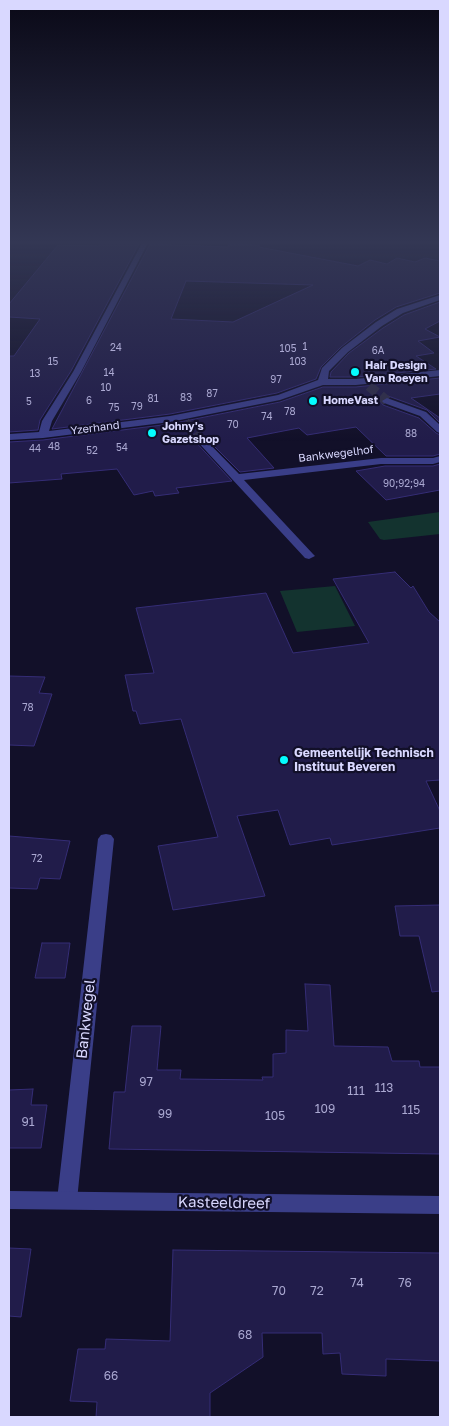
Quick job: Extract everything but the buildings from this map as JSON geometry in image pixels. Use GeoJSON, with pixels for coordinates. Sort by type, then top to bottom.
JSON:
{"type":"FeatureCollection","features":[{"type":"Feature","properties":{"kind":"street"},"geometry":{"type":"LineString","coordinates":[[43,435],[47,421],[77,372],[111,308]]}},
{"type":"Feature","properties":{"kind":"street"},"geometry":{"type":"LineString","coordinates":[[322,382],[325,370],[345,350],[400,311],[411,308]]}},
{"type":"Feature","properties":{"kind":"street","name":"Yzerhand"},"geometry":{"type":"LineString","coordinates":[[9,437],[43,435],[183,419],[280,397],[322,382],[367,384],[440,373]]}},
{"type":"Feature","properties":{"kind":"street"},"geometry":{"type":"LineString","coordinates":[[387,401],[404,409],[422,414],[440,430]]}},
{"type":"Feature","properties":{"kind":"street"},"geometry":{"type":"LineString","coordinates":[[198,437],[309,556]]}},
{"type":"Feature","properties":{"kind":"street","name":"Bankwegelhof"},"geometry":{"type":"LineString","coordinates":[[235,478],[381,461],[433,461],[440,459]]}},
{"type":"Feature","properties":{"kind":"street","name":"Bankwegel"},"geometry":{"type":"LineString","coordinates":[[66,1200],[106,839]]}},
{"type":"Feature","properties":{"kind":"street","name":"Kasteeldreef"},"geometry":{"type":"LineString","coordinates":[[9,1200],[440,1205]]}},
{"type":"Feature","properties":{"kind":"green space"},"geometry":{"type":"Polygon","coordinates":[[[440,512],[440,534],[384,540],[380,539],[368,522],[440,512]]]}},
{"type":"Feature","properties":{"kind":"green space"},"geometry":{"type":"Polygon","coordinates":[[[335,586],[355,626],[297,632],[280,591],[335,586]]]}},
{"type":"Feature","properties":{"kind":"tunnel"},"geometry":{"type":"LineString","coordinates":[[369,386],[387,401]]}},
{"type":"Feature","properties":{"kind":"tunnel"},"geometry":{"type":"LineString","coordinates":[[185,422],[198,437]]}},
{"type":"Feature","properties":{"kind":"place","name":"Hair Design Van Roeyen"},"geometry":{"type":"Point","coordinates":[355,372]}},
{"type":"Feature","properties":{"kind":"place","name":"HomeVast"},"geometry":{"type":"Point","coordinates":[313,401]}},
{"type":"Feature","properties":{"kind":"place","name":"Johny's Gazetshop"},"geometry":{"type":"Point","coordinates":[152,433]}},
{"type":"Feature","properties":{"kind":"place","name":"Gemeentelijk Technisch Instituut Beveren"},"geometry":{"type":"Point","coordinates":[284,760]}}]}
